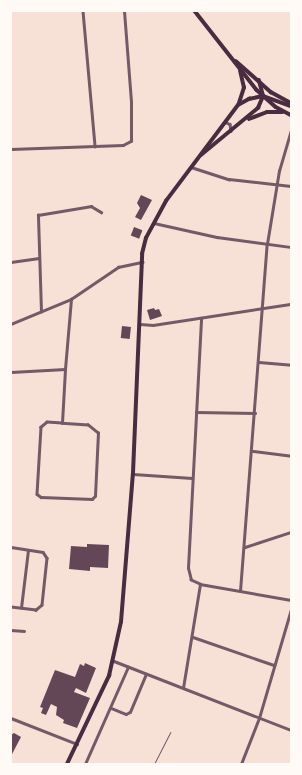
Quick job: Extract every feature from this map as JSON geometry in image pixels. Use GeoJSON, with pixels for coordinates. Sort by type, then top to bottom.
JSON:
{"type":"FeatureCollection","features":[{"type":"Feature","properties":{"kind":"main road"},"geometry":{"type":"LineString","coordinates":[[195,11],[239,68],[263,96],[284,112],[291,115]]}},
{"type":"Feature","properties":{"kind":"main road"},"geometry":{"type":"LineString","coordinates":[[231,56],[259,81],[291,105]]}},
{"type":"Feature","properties":{"kind":"main road"},"geometry":{"type":"LineString","coordinates":[[67,764],[114,661],[124,596],[132,474],[142,262],[146,238],[153,223],[191,167],[238,105],[244,88],[239,68]]}},
{"type":"Feature","properties":{"kind":"main road"},"geometry":{"type":"LineString","coordinates":[[198,157],[246,120],[261,104],[263,96],[259,81]]}},
{"type":"Feature","properties":{"kind":"main road"},"geometry":{"type":"LineString","coordinates":[[238,105],[249,99],[263,96],[291,105]]}},
{"type":"Feature","properties":{"kind":"main road"},"geometry":{"type":"LineString","coordinates":[[246,120],[267,112],[284,112]]}},
{"type":"Feature","properties":{"kind":"street"},"geometry":{"type":"LineString","coordinates":[[20,11],[34,11]]}},
{"type":"Feature","properties":{"kind":"street"},"geometry":{"type":"LineString","coordinates":[[83,11],[95,146]]}},
{"type":"Feature","properties":{"kind":"street"},"geometry":{"type":"LineString","coordinates":[[11,149],[123,145],[131,141],[129,68],[124,11]]}},
{"type":"Feature","properties":{"kind":"street"},"geometry":{"type":"LineString","coordinates":[[224,122],[230,124],[231,131]]}},
{"type":"Feature","properties":{"kind":"street"},"geometry":{"type":"LineString","coordinates":[[240,591],[253,451],[267,244],[277,184],[291,130]]}},
{"type":"Feature","properties":{"kind":"street"},"geometry":{"type":"LineString","coordinates":[[191,167],[229,180],[291,186]]}},
{"type":"Feature","properties":{"kind":"street"},"geometry":{"type":"LineString","coordinates":[[41,312],[38,215],[91,206],[101,212]]}},
{"type":"Feature","properties":{"kind":"street"},"geometry":{"type":"LineString","coordinates":[[153,223],[218,237],[291,247]]}},
{"type":"Feature","properties":{"kind":"street"},"geometry":{"type":"LineString","coordinates":[[11,262],[39,258]]}},
{"type":"Feature","properties":{"kind":"street"},"geometry":{"type":"LineString","coordinates":[[11,324],[71,299],[118,267],[142,262]]}},
{"type":"Feature","properties":{"kind":"street"},"geometry":{"type":"LineString","coordinates":[[62,423],[71,299]]}},
{"type":"Feature","properties":{"kind":"street"},"geometry":{"type":"LineString","coordinates":[[140,324],[153,325],[291,304]]}},
{"type":"Feature","properties":{"kind":"street"},"geometry":{"type":"LineString","coordinates":[[202,318],[188,568],[191,580],[200,584],[291,600]]}},
{"type":"Feature","properties":{"kind":"street"},"geometry":{"type":"LineString","coordinates":[[259,362],[291,365]]}},
{"type":"Feature","properties":{"kind":"street"},"geometry":{"type":"LineString","coordinates":[[11,372],[65,369]]}},
{"type":"Feature","properties":{"kind":"street"},"geometry":{"type":"LineString","coordinates":[[196,412],[255,413]]}},
{"type":"Feature","properties":{"kind":"street"},"geometry":{"type":"LineString","coordinates":[[46,422],[62,423],[88,425],[98,433],[95,496],[92,499],[41,497],[37,494],[41,428],[46,422]]}},
{"type":"Feature","properties":{"kind":"street"},"geometry":{"type":"LineString","coordinates":[[253,451],[291,456]]}},
{"type":"Feature","properties":{"kind":"street"},"geometry":{"type":"LineString","coordinates":[[132,474],[192,478]]}},
{"type":"Feature","properties":{"kind":"street"},"geometry":{"type":"LineString","coordinates":[[245,547],[291,532]]}},
{"type":"Feature","properties":{"kind":"street"},"geometry":{"type":"LineString","coordinates":[[11,547],[43,552],[47,558],[42,605],[36,610],[11,607]]}},
{"type":"Feature","properties":{"kind":"street"},"geometry":{"type":"LineString","coordinates":[[21,608],[28,550]]}},
{"type":"Feature","properties":{"kind":"street"},"geometry":{"type":"LineString","coordinates":[[183,688],[193,637],[200,584]]}},
{"type":"Feature","properties":{"kind":"street"},"geometry":{"type":"LineString","coordinates":[[241,764],[259,718],[291,609]]}},
{"type":"Feature","properties":{"kind":"street"},"geometry":{"type":"LineString","coordinates":[[11,630],[24,631]]}},
{"type":"Feature","properties":{"kind":"street"},"geometry":{"type":"LineString","coordinates":[[193,637],[274,665]]}},
{"type":"Feature","properties":{"kind":"street"},"geometry":{"type":"LineString","coordinates":[[114,661],[291,730]]}},
{"type":"Feature","properties":{"kind":"street"},"geometry":{"type":"LineString","coordinates":[[85,764],[128,667]]}},
{"type":"Feature","properties":{"kind":"street"},"geometry":{"type":"LineString","coordinates":[[111,708],[126,714],[130,712],[146,674]]}},
{"type":"Feature","properties":{"kind":"street"},"geometry":{"type":"LineString","coordinates":[[11,718],[77,744]]}},
{"type":"Feature","properties":{"kind":"lane"},"geometry":{"type":"LineString","coordinates":[[154,764],[170,732]]}},
{"type":"Feature","properties":{"kind":"building"},"geometry":{"type":"Polygon","coordinates":[[[141,195],[152,200],[141,220],[135,217],[140,208],[137,203],[141,195]]]}},
{"type":"Feature","properties":{"kind":"building"},"geometry":{"type":"Polygon","coordinates":[[[134,227],[142,230],[139,239],[131,235],[134,227]]]}},
{"type":"Feature","properties":{"kind":"building"},"geometry":{"type":"Polygon","coordinates":[[[154,308],[155,310],[159,309],[162,316],[150,320],[147,310],[154,308]]]}},
{"type":"Feature","properties":{"kind":"building"},"geometry":{"type":"Polygon","coordinates":[[[122,326],[131,327],[130,339],[121,338],[122,326]]]}},
{"type":"Feature","properties":{"kind":"building"},"geometry":{"type":"Polygon","coordinates":[[[87,544],[109,545],[108,568],[90,567],[90,571],[69,569],[71,546],[87,547],[87,544]]]}},
{"type":"Feature","properties":{"kind":"building"},"geometry":{"type":"Polygon","coordinates":[[[85,663],[96,668],[86,693],[76,688],[74,692],[90,698],[77,728],[63,723],[64,720],[56,715],[57,707],[51,704],[46,715],[41,713],[43,708],[40,707],[55,670],[75,677],[80,664],[84,666],[85,663]]]}},
{"type":"Feature","properties":{"kind":"building"},"geometry":{"type":"Polygon","coordinates":[[[14,733],[21,737],[11,756],[11,735],[14,733]]]}}]}
